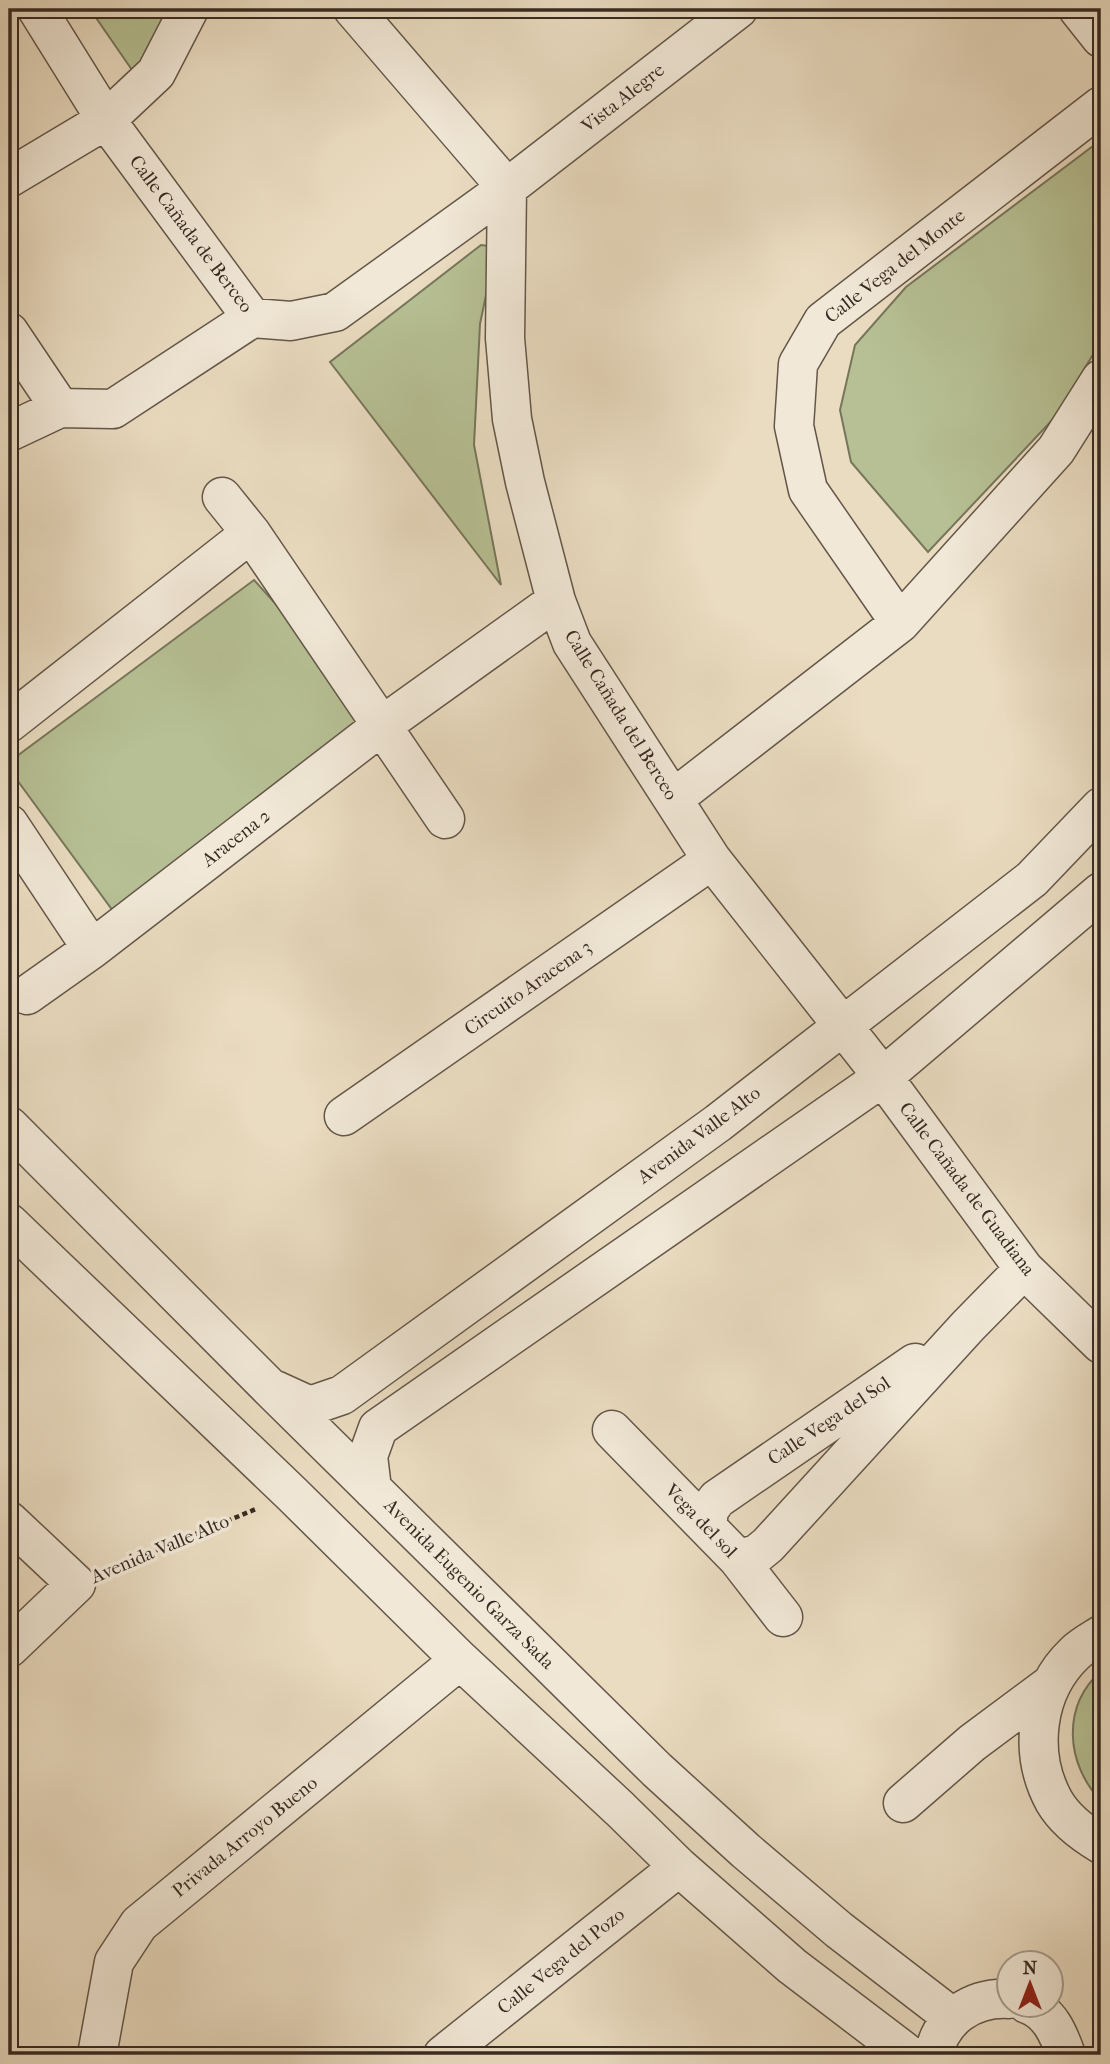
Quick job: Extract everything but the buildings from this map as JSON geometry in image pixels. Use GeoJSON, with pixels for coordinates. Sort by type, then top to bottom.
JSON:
{"type":"FeatureCollection","features":[{"type":"Feature","properties":{"kind":"street","name":"Calle Cañada de Berceo"},"geometry":{"type":"LineString","coordinates":[[37,9],[106,120],[252,318],[291,321],[335,312],[507,188]]}},
{"type":"Feature","properties":{"kind":"street"},"geometry":{"type":"LineString","coordinates":[[9,178],[106,120],[156,73],[188,9]]}},
{"type":"Feature","properties":{"kind":"street"},"geometry":{"type":"LineString","coordinates":[[353,9],[507,188]]}},
{"type":"Feature","properties":{"kind":"street"},"geometry":{"type":"LineString","coordinates":[[1078,9],[1101,38]]}},
{"type":"Feature","properties":{"kind":"street","name":"Vista Alegre"},"geometry":{"type":"LineString","coordinates":[[507,188],[728,12]]}},
{"type":"Feature","properties":{"kind":"street","name":"Calle Vega del Monte"},"geometry":{"type":"LineString","coordinates":[[900,623],[808,490],[794,426],[798,364],[823,321],[1101,106]]}},
{"type":"Feature","properties":{"kind":"street","name":"Calle Cañada del Berceo"},"geometry":{"type":"LineString","coordinates":[[507,188],[505,338],[512,419],[525,482],[556,601],[572,643],[712,860],[843,1026]]}},
{"type":"Feature","properties":{"kind":"street"},"geometry":{"type":"LineString","coordinates":[[9,432],[60,408],[113,409],[252,318]]}},
{"type":"Feature","properties":{"kind":"street"},"geometry":{"type":"LineString","coordinates":[[9,332],[60,408]]}},
{"type":"Feature","properties":{"kind":"street"},"geometry":{"type":"LineString","coordinates":[[673,799],[900,623],[1056,450],[1101,379]]}},
{"type":"Feature","properties":{"kind":"street"},"geometry":{"type":"LineString","coordinates":[[222,496],[251,533],[380,727],[445,819]]}},
{"type":"Feature","properties":{"kind":"street"},"geometry":{"type":"LineString","coordinates":[[9,723],[251,533]]}},
{"type":"Feature","properties":{"kind":"street","name":"Aracena 2"},"geometry":{"type":"LineString","coordinates":[[27,995],[380,727],[556,601]]}},
{"type":"Feature","properties":{"kind":"street","name":"Avenida Valle Alto"},"geometry":{"type":"LineString","coordinates":[[270,1388],[310,1406],[342,1395],[718,1123],[1032,879],[1101,807]]}},
{"type":"Feature","properties":{"kind":"street"},"geometry":{"type":"LineString","coordinates":[[9,824],[92,948]]}},
{"type":"Feature","properties":{"kind":"street","name":"Circuito Aracena 3"},"geometry":{"type":"LineString","coordinates":[[344,1116],[712,860]]}},
{"type":"Feature","properties":{"kind":"street"},"geometry":{"type":"LineString","coordinates":[[372,1489],[368,1456],[378,1428],[883,1077],[1101,892]]}},
{"type":"Feature","properties":{"kind":"street","name":"Calle Cañada de Guadiana"},"geometry":{"type":"LineString","coordinates":[[843,1026],[1024,1269],[1101,1344]]}},
{"type":"Feature","properties":{"kind":"street","name":"Avenida Eugenio Garza Sada"},"geometry":{"type":"LineString","coordinates":[[9,1126],[657,1770],[746,1852],[839,1930],[952,2017]]}},
{"type":"Feature","properties":{"kind":"street"},"geometry":{"type":"LineString","coordinates":[[9,1223],[292,1494],[460,1660],[679,1867],[792,1966],[910,2054],[936,2042],[952,2017],[977,2001],[995,1999]]}},
{"type":"Feature","properties":{"kind":"street","name":"Calle Vega del Sol"},"geometry":{"type":"LineString","coordinates":[[738,1559],[757,1554],[768,1545],[968,1326],[1024,1269]]}},
{"type":"Feature","properties":{"kind":"street","name":"Calle Vega del Sol"},"geometry":{"type":"LineString","coordinates":[[707,1527],[709,1510],[717,1499],[968,1326]]}},
{"type":"Feature","properties":{"kind":"street","name":"Vega del sol"},"geometry":{"type":"LineString","coordinates":[[612,1430],[738,1559],[783,1618]]}},
{"type":"Feature","properties":{"kind":"street"},"geometry":{"type":"LineString","coordinates":[[9,1521],[76,1584]]}},
{"type":"Feature","properties":{"kind":"street","name":"Avenida Valle Alto"},"geometry":{"type":"LineString","coordinates":[[9,1648],[76,1584]]}},
{"type":"Feature","properties":{"kind":"street"},"geometry":{"type":"LineString","coordinates":[[903,1803],[972,1743],[1050,1685],[1075,1652],[1101,1634]]}},
{"type":"Feature","properties":{"kind":"street","name":"Privada Arroyo Bueno"},"geometry":{"type":"LineString","coordinates":[[97,2055],[114,1962],[139,1924],[460,1660]]}},
{"type":"Feature","properties":{"kind":"street"},"geometry":{"type":"LineString","coordinates":[[1050,1685],[1038,1725],[1040,1767],[1055,1802],[1081,1832],[1101,1844]]}},
{"type":"Feature","properties":{"kind":"street"},"geometry":{"type":"LineString","coordinates":[[620,1809],[657,1770]]}},
{"type":"Feature","properties":{"kind":"street","name":"Calle Vega del Pozo"},"geometry":{"type":"LineString","coordinates":[[443,2055],[679,1867]]}},
{"type":"Feature","properties":{"kind":"street"},"geometry":{"type":"LineString","coordinates":[[1046,2018],[1056,2028],[1066,2055]]}},
{"type":"Feature","properties":{"kind":"path","name":"Avenida Valle Alto"},"geometry":{"type":"LineString","coordinates":[[76,1584],[292,1494]]}},
{"type":"Feature","properties":{"kind":"green space"},"geometry":{"type":"Polygon","coordinates":[[[90,9],[178,9],[150,66],[132,70],[90,9]]]}},
{"type":"Feature","properties":{"kind":"green space"},"geometry":{"type":"Polygon","coordinates":[[[1101,140],[1101,341],[1057,415],[928,552],[851,462],[840,410],[855,345],[906,287],[1101,140]]]}},
{"type":"Feature","properties":{"kind":"green space"},"geometry":{"type":"Polygon","coordinates":[[[481,245],[496,247],[480,324],[474,445],[501,585],[330,362],[481,245]]]}},
{"type":"Feature","properties":{"kind":"green space"},"geometry":{"type":"Polygon","coordinates":[[[254,580],[346,682],[368,713],[116,915],[9,769],[9,762],[254,580]]]}},
{"type":"Feature","properties":{"kind":"green space"},"geometry":{"type":"Polygon","coordinates":[[[1101,1671],[1101,1801],[1081,1770],[1073,1736],[1079,1701],[1088,1685],[1101,1671]]]}}]}
